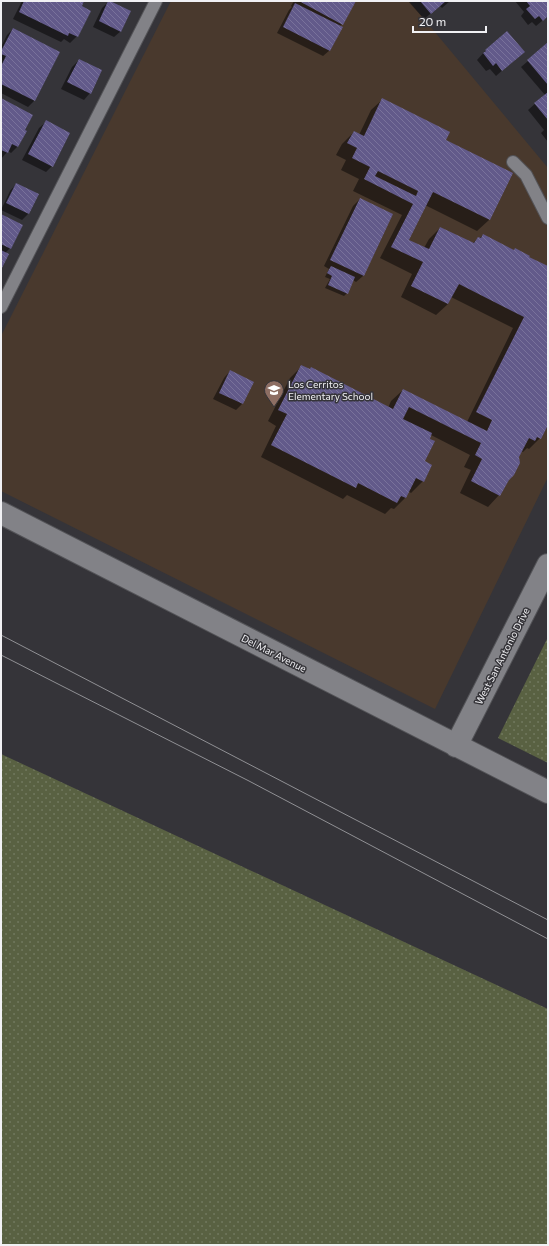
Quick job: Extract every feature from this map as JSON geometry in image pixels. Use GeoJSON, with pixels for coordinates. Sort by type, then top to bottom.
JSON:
{"type":"FeatureCollection","features":[{"type":"Feature","properties":{"kind":"street","name":"Del Mar Avenue"},"geometry":{"type":"LineString","coordinates":[[1,513],[548,792]]}},
{"type":"Feature","properties":{"kind":"street","name":"West San Antonio Drive"},"geometry":{"type":"LineString","coordinates":[[456,746],[548,565]]}},
{"type":"Feature","properties":{"kind":"lane"},"geometry":{"type":"LineString","coordinates":[[1,307],[156,1]]}},
{"type":"Feature","properties":{"kind":"lane"},"geometry":{"type":"LineString","coordinates":[[513,162],[526,175],[548,218]]}},
{"type":"Feature","properties":{"kind":"shaded area","name":"Los Cerritos Elementary School"},"geometry":{"type":"Polygon","coordinates":[[[171,1],[409,1],[548,168],[548,477],[435,709],[1,491],[1,336],[171,1]]]}},
{"type":"Feature","properties":{"kind":"green space"},"geometry":{"type":"Polygon","coordinates":[[[548,637],[548,763],[498,738],[548,637]]]}},
{"type":"Feature","properties":{"kind":"green space"},"geometry":{"type":"Polygon","coordinates":[[[1,754],[548,1009],[548,1245],[1,1245],[1,754]]]}},
{"type":"Feature","properties":{"kind":"building"},"geometry":{"type":"Polygon","coordinates":[[[24,1],[84,1],[82,6],[91,11],[78,37],[69,33],[68,36],[19,12],[24,1]]]}},
{"type":"Feature","properties":{"kind":"building"},"geometry":{"type":"Polygon","coordinates":[[[108,1],[131,11],[121,32],[99,21],[108,1]]]}},
{"type":"Feature","properties":{"kind":"building"},"geometry":{"type":"Polygon","coordinates":[[[299,1],[356,1],[343,25],[299,1]]]}},
{"type":"Feature","properties":{"kind":"building"},"geometry":{"type":"Polygon","coordinates":[[[420,1],[446,1],[431,14],[420,1]]]}},
{"type":"Feature","properties":{"kind":"building"},"geometry":{"type":"Polygon","coordinates":[[[526,1],[548,1],[548,16],[543,21],[539,16],[535,19],[526,9],[530,6],[526,1]]]}},
{"type":"Feature","properties":{"kind":"building"},"geometry":{"type":"Polygon","coordinates":[[[295,3],[343,27],[330,51],[283,27],[295,3]]]}},
{"type":"Feature","properties":{"kind":"building"},"geometry":{"type":"Polygon","coordinates":[[[13,28],[60,52],[35,101],[1,84],[1,66],[6,56],[1,54],[1,51],[13,28]]]}},
{"type":"Feature","properties":{"kind":"building"},"geometry":{"type":"Polygon","coordinates":[[[507,31],[525,52],[502,71],[496,63],[493,66],[483,53],[507,31]]]}},
{"type":"Feature","properties":{"kind":"building"},"geometry":{"type":"Polygon","coordinates":[[[548,42],[548,85],[527,60],[548,42]]]}},
{"type":"Feature","properties":{"kind":"building"},"geometry":{"type":"Polygon","coordinates":[[[79,59],[102,70],[91,94],[67,82],[79,59]]]}},
{"type":"Feature","properties":{"kind":"building"},"geometry":{"type":"Polygon","coordinates":[[[548,92],[548,120],[534,103],[548,92]]]}},
{"type":"Feature","properties":{"kind":"building"},"geometry":{"type":"Polygon","coordinates":[[[1,98],[33,115],[25,130],[27,131],[18,147],[12,144],[8,153],[1,150],[1,98]]]}},
{"type":"Feature","properties":{"kind":"building"},"geometry":{"type":"Polygon","coordinates":[[[382,98],[450,132],[446,140],[513,173],[490,220],[433,192],[409,240],[429,249],[440,227],[474,243],[478,237],[481,238],[483,234],[514,250],[515,248],[548,266],[548,425],[541,439],[537,437],[535,441],[529,438],[519,457],[520,463],[514,475],[509,480],[500,496],[471,481],[482,459],[475,455],[481,443],[409,407],[403,419],[432,433],[430,439],[435,441],[425,461],[432,465],[424,482],[416,478],[406,498],[401,496],[397,503],[358,483],[356,488],[271,445],[287,414],[278,410],[301,365],[310,369],[311,367],[393,409],[403,389],[487,431],[492,420],[476,412],[524,317],[459,284],[448,304],[411,286],[423,262],[391,247],[413,204],[364,179],[370,167],[352,158],[357,148],[347,143],[354,131],[364,136],[382,98]],[[378,171],[375,176],[416,196],[418,191],[378,171]]]}},
{"type":"Feature","properties":{"kind":"building"},"geometry":{"type":"Polygon","coordinates":[[[46,120],[70,133],[53,167],[28,154],[46,120]]]}},
{"type":"Feature","properties":{"kind":"building"},"geometry":{"type":"Polygon","coordinates":[[[16,183],[39,194],[29,214],[6,203],[16,183]]]}},
{"type":"Feature","properties":{"kind":"building"},"geometry":{"type":"Polygon","coordinates":[[[360,198],[393,214],[364,276],[330,260],[360,198]]]}},
{"type":"Feature","properties":{"kind":"building"},"geometry":{"type":"Polygon","coordinates":[[[1,214],[23,225],[11,249],[1,244],[1,214]]]}},
{"type":"Feature","properties":{"kind":"building"},"geometry":{"type":"Polygon","coordinates":[[[1,250],[9,254],[1,270],[1,250]]]}},
{"type":"Feature","properties":{"kind":"building"},"geometry":{"type":"Polygon","coordinates":[[[331,266],[355,277],[348,294],[328,285],[332,276],[327,273],[331,266]]]}},
{"type":"Feature","properties":{"kind":"building"},"geometry":{"type":"Polygon","coordinates":[[[230,370],[254,382],[243,404],[219,393],[230,370]]]}},
{"type":"Feature","properties":{"kind":"tram line"},"geometry":{"type":"LineString","coordinates":[[1,635],[548,920]]}},
{"type":"Feature","properties":{"kind":"tram line"},"geometry":{"type":"LineString","coordinates":[[1,655],[249,781],[548,939]]}},
{"type":"Feature","properties":{"kind":"place","name":"Los Cerritos Elementary School"},"geometry":{"type":"Point","coordinates":[274,407]}}]}
